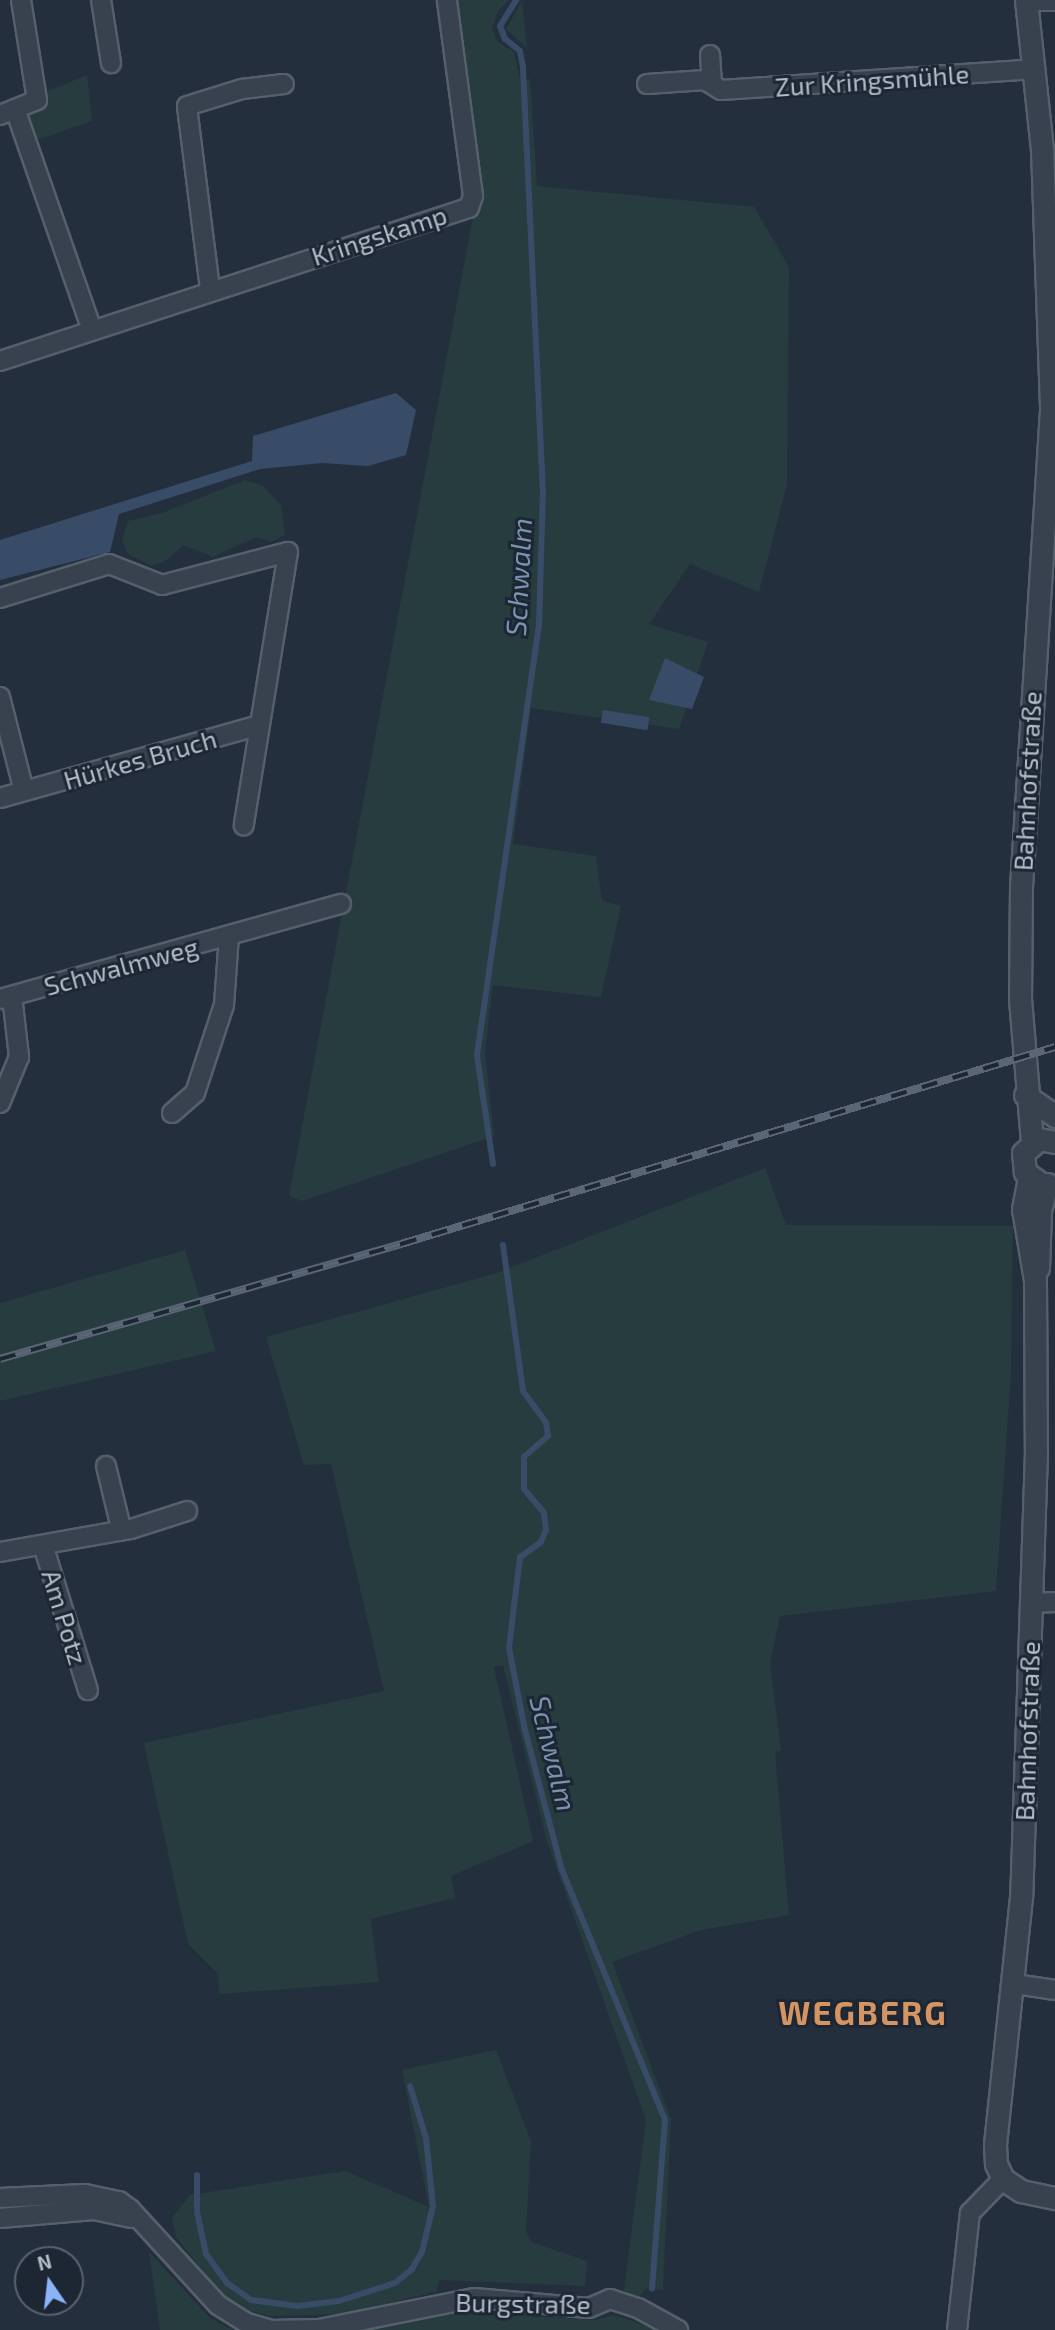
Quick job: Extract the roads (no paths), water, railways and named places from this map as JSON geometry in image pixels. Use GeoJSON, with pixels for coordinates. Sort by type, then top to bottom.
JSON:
{"type":"FeatureCollection","features":[{"type":"Feature","properties":{"kind":"street"},"geometry":{"type":"LineString","coordinates":[[21,0],[37,100],[7,112],[92,330]]}},
{"type":"Feature","properties":{"kind":"street"},"geometry":{"type":"LineString","coordinates":[[101,0],[111,63]]}},
{"type":"Feature","properties":{"kind":"street","name":"Kringskamp"},"geometry":{"type":"LineString","coordinates":[[0,361],[209,289],[469,208],[472,196],[447,0]]}},
{"type":"Feature","properties":{"kind":"street"},"geometry":{"type":"LineString","coordinates":[[1026,0],[1055,1]]}},
{"type":"Feature","properties":{"kind":"street","name":"Bahnhofstraße"},"geometry":{"type":"LineString","coordinates":[[1003,2179],[996,2164],[995,2145],[1015,1984],[1030,1603],[1035,1280],[1040,1261],[1043,1181],[1022,1159],[1032,1142],[1026,1095],[1021,886],[1049,549],[1049,149],[1026,0]]}},
{"type":"Feature","properties":{"kind":"street"},"geometry":{"type":"LineString","coordinates":[[710,55],[712,84]]}},
{"type":"Feature","properties":{"kind":"street","name":"Zur Kringsmühle"},"geometry":{"type":"LineString","coordinates":[[646,84],[705,80],[721,90],[1035,69]]}},
{"type":"Feature","properties":{"kind":"street"},"geometry":{"type":"LineString","coordinates":[[209,289],[187,106],[242,89],[284,84]]}},
{"type":"Feature","properties":{"kind":"street","name":"Hürkes Bruch"},"geometry":{"type":"LineString","coordinates":[[0,598],[109,564],[162,585],[288,552],[257,726],[244,825]]}},
{"type":"Feature","properties":{"kind":"street"},"geometry":{"type":"LineString","coordinates":[[0,697],[24,791]]}},
{"type":"Feature","properties":{"kind":"street","name":"Hürkes Bruch"},"geometry":{"type":"LineString","coordinates":[[0,798],[257,726]]}},
{"type":"Feature","properties":{"kind":"street","name":"Schwalmweg"},"geometry":{"type":"LineString","coordinates":[[0,1103],[19,1057],[6,997],[341,904]]}},
{"type":"Feature","properties":{"kind":"street","name":"Schwalmweg"},"geometry":{"type":"LineString","coordinates":[[172,1113],[195,1093],[224,1005],[229,936]]}},
{"type":"Feature","properties":{"kind":"street"},"geometry":{"type":"LineString","coordinates":[[1026,1095],[1055,1116]]}},
{"type":"Feature","properties":{"kind":"street"},"geometry":{"type":"LineString","coordinates":[[1032,1142],[1055,1142]]}},
{"type":"Feature","properties":{"kind":"street"},"geometry":{"type":"LineString","coordinates":[[106,1466],[121,1528]]}},
{"type":"Feature","properties":{"kind":"street","name":"Am Potz"},"geometry":{"type":"LineString","coordinates":[[0,1552],[121,1528],[131,1529],[187,1511]]}},
{"type":"Feature","properties":{"kind":"street","name":"Am Potz"},"geometry":{"type":"LineString","coordinates":[[43,1545],[88,1690]]}},
{"type":"Feature","properties":{"kind":"street"},"geometry":{"type":"LineString","coordinates":[[1030,1603],[1055,1602]]}},
{"type":"Feature","properties":{"kind":"street"},"geometry":{"type":"LineString","coordinates":[[1015,1984],[1055,1990]]}},
{"type":"Feature","properties":{"kind":"street"},"geometry":{"type":"LineString","coordinates":[[957,2330],[970,2213],[1003,2179],[1021,2191],[1055,2199]]}},
{"type":"Feature","properties":{"kind":"street","name":"Burgstraße"},"geometry":{"type":"LineString","coordinates":[[0,2198],[101,2195],[131,2209],[218,2305],[247,2323],[271,2330],[319,2329],[474,2298],[589,2308],[610,2299],[638,2308],[678,2330]]}},
{"type":"Feature","properties":{"kind":"street"},"geometry":{"type":"LineString","coordinates":[[0,2218],[94,2210],[144,2223]]}},
{"type":"Feature","properties":{"kind":"water"},"geometry":{"type":"Polygon","coordinates":[[[396,393],[416,410],[406,455],[368,466],[322,463],[260,469],[119,514],[110,552],[0,580],[0,540],[252,461],[253,436],[396,393]]]}},
{"type":"Feature","properties":{"kind":"water"},"geometry":{"type":"Polygon","coordinates":[[[665,658],[704,677],[692,709],[649,700],[665,658]]]}},
{"type":"Feature","properties":{"kind":"water"},"geometry":{"type":"Polygon","coordinates":[[[603,710],[649,717],[647,730],[601,723],[603,710]]]}},
{"type":"Feature","properties":{"kind":"waterway","name":"Schwalm"},"geometry":{"type":"LineString","coordinates":[[493,1164],[477,1055],[539,626],[543,493],[523,67],[520,51],[505,39],[500,26],[516,0]]}},
{"type":"Feature","properties":{"kind":"waterway","name":"Schwalm"},"geometry":{"type":"LineString","coordinates":[[503,1245],[523,1391],[546,1423],[548,1436],[524,1457],[524,1489],[544,1513],[546,1530],[541,1542],[520,1557],[509,1648],[525,1730],[562,1870],[665,2120],[652,2289]]}},
{"type":"Feature","properties":{"kind":"waterway"},"geometry":{"type":"LineString","coordinates":[[197,2175],[197,2212],[206,2254],[227,2283],[251,2300],[298,2306],[339,2301],[395,2283],[412,2269],[422,2252],[433,2206],[426,2138],[410,2086]]}},
{"type":"Feature","properties":{"kind":"railway"},"geometry":{"type":"LineString","coordinates":[[0,1359],[401,1244],[1055,1047]]}},
{"type":"Feature","properties":{"kind":"district","name":"WEGBERG"},"geometry":{"type":"Point","coordinates":[863,2013]}}]}
